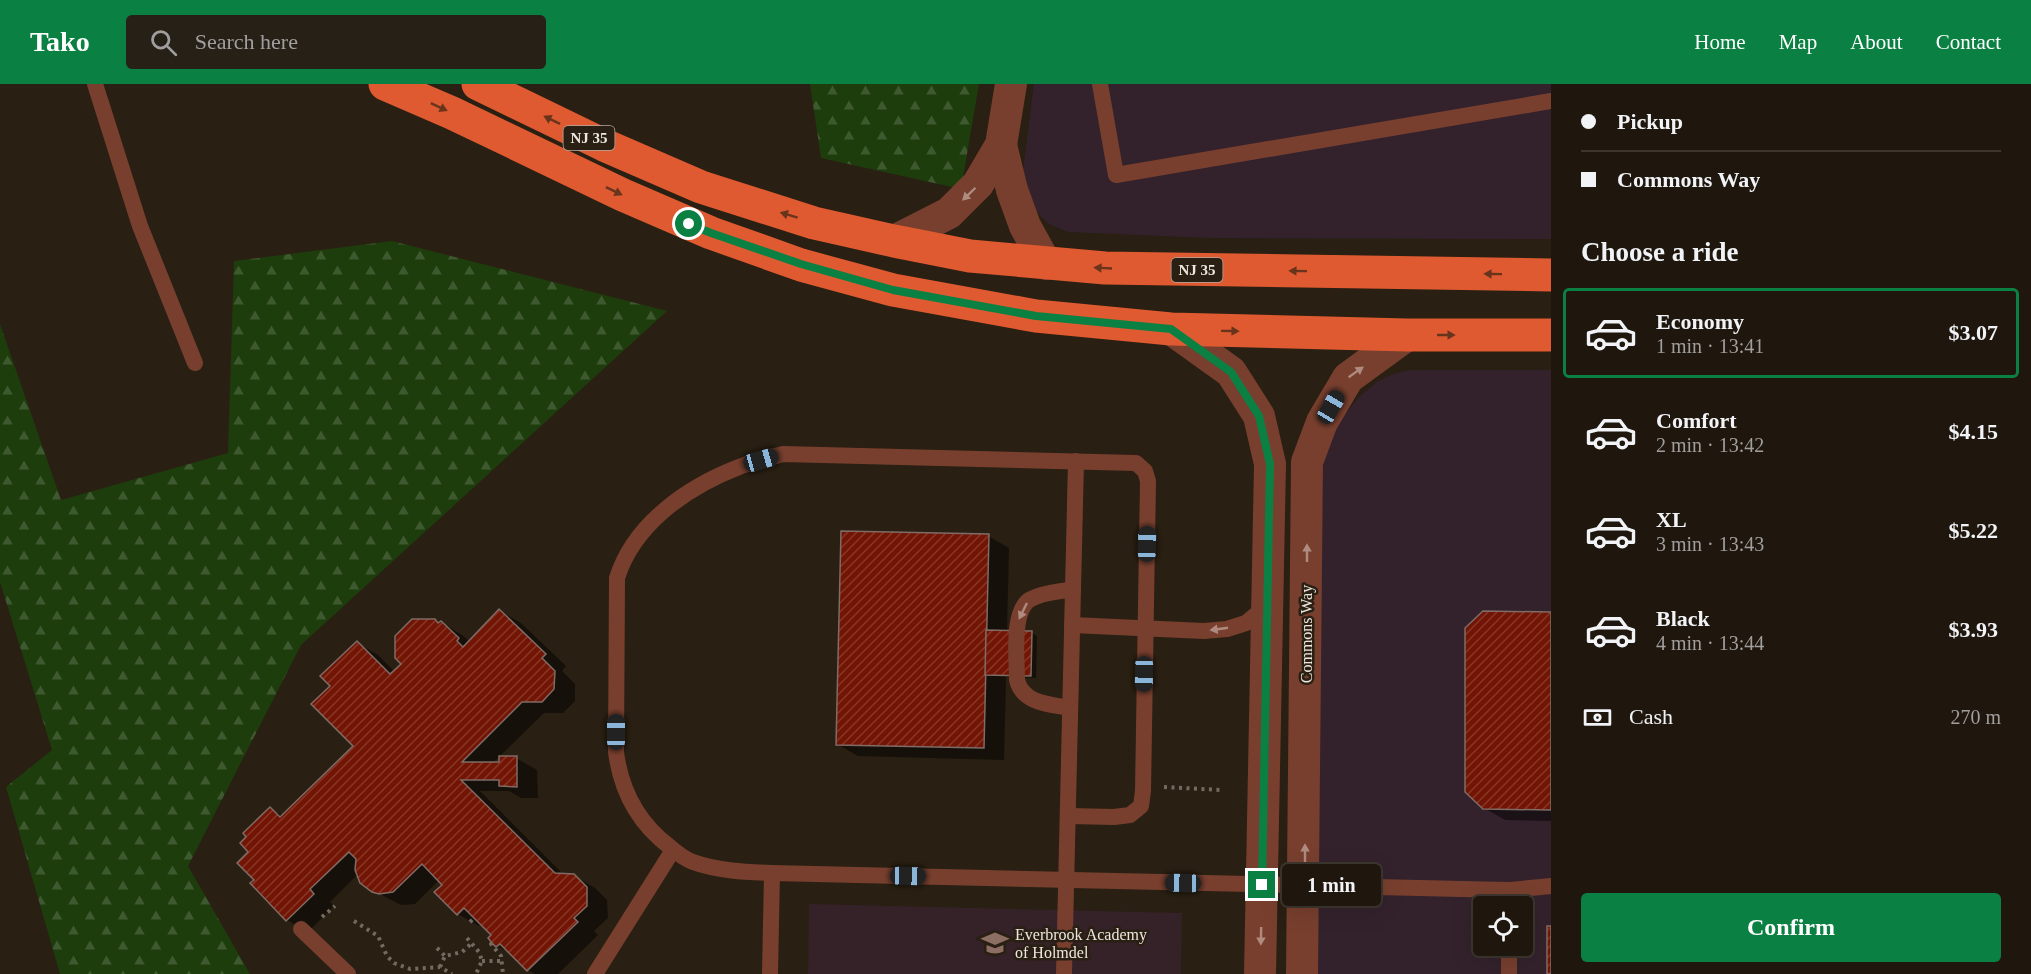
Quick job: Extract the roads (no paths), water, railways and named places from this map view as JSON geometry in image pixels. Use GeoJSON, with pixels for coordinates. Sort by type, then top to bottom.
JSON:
{"type":"FeatureCollection","features":[{"type":"Feature","properties":{"kind":"highway","name":"NJ 35"},"geometry":{"type":"LineString","coordinates":[[385,84],[452,113],[634,200],[711,233],[801,264],[893,290],[1036,316],[1171,329],[1407,335],[1551,335]]}},
{"type":"Feature","properties":{"kind":"highway","name":"NJ 35"},"geometry":{"type":"LineString","coordinates":[[478,84],[604,145],[702,187],[814,223],[894,242],[970,256],[1105,268],[1551,275]]}},
{"type":"Feature","properties":{"kind":"street"},"geometry":{"type":"LineString","coordinates":[[894,242],[949,213],[978,184],[1001,146],[1011,84]]}},
{"type":"Feature","properties":{"kind":"street"},"geometry":{"type":"LineString","coordinates":[[1001,146],[1024,226],[1046,264]]}},
{"type":"Feature","properties":{"kind":"street"},"geometry":{"type":"LineString","coordinates":[[1171,329],[1231,372],[1259,416],[1270,464],[1260,974]]}},
{"type":"Feature","properties":{"kind":"street","name":"Commons Way"},"geometry":{"type":"LineString","coordinates":[[1302,974],[1305,886],[1307,462],[1322,422],[1348,378],[1407,335]]}},
{"type":"Feature","properties":{"kind":"lane"},"geometry":{"type":"LineString","coordinates":[[95,84],[140,226],[195,363]]}},
{"type":"Feature","properties":{"kind":"lane"},"geometry":{"type":"LineString","coordinates":[[1100,84],[1116,175],[1551,101]]}},
{"type":"Feature","properties":{"kind":"lane"},"geometry":{"type":"LineString","coordinates":[[1068,816],[1130,815],[1141,806],[1148,481],[1145,471],[1136,463],[783,454],[740,466],[696,487],[663,510],[633,543],[622,560],[617,578],[616,752],[622,783],[632,804],[648,827],[673,850],[690,861],[741,872],[1305,886],[1476,896]]}},
{"type":"Feature","properties":{"kind":"lane"},"geometry":{"type":"LineString","coordinates":[[1064,974],[1076,461]]}},
{"type":"Feature","properties":{"kind":"lane"},"geometry":{"type":"LineString","coordinates":[[1070,708],[1031,699],[1018,686],[1018,618],[1022,607],[1028,600],[1040,595],[1073,590]]}},
{"type":"Feature","properties":{"kind":"lane"},"geometry":{"type":"LineString","coordinates":[[1072,625],[1204,632],[1227,629],[1246,623],[1267,601]]}},
{"type":"Feature","properties":{"kind":"lane"},"geometry":{"type":"LineString","coordinates":[[595,974],[673,850]]}},
{"type":"Feature","properties":{"kind":"lane"},"geometry":{"type":"LineString","coordinates":[[770,974],[772,873]]}},
{"type":"Feature","properties":{"kind":"lane"},"geometry":{"type":"LineString","coordinates":[[1517,896],[1551,886]]}},
{"type":"Feature","properties":{"kind":"lane"},"geometry":{"type":"LineString","coordinates":[[301,929],[348,974]]}},
{"type":"Feature","properties":{"kind":"lane"},"geometry":{"type":"LineString","coordinates":[[1509,956],[1509,974]]}},
{"type":"Feature","properties":{"kind":"place","name":"Everbrook Academy of Holmdel"},"geometry":{"type":"Point","coordinates":[995,943]}}]}
